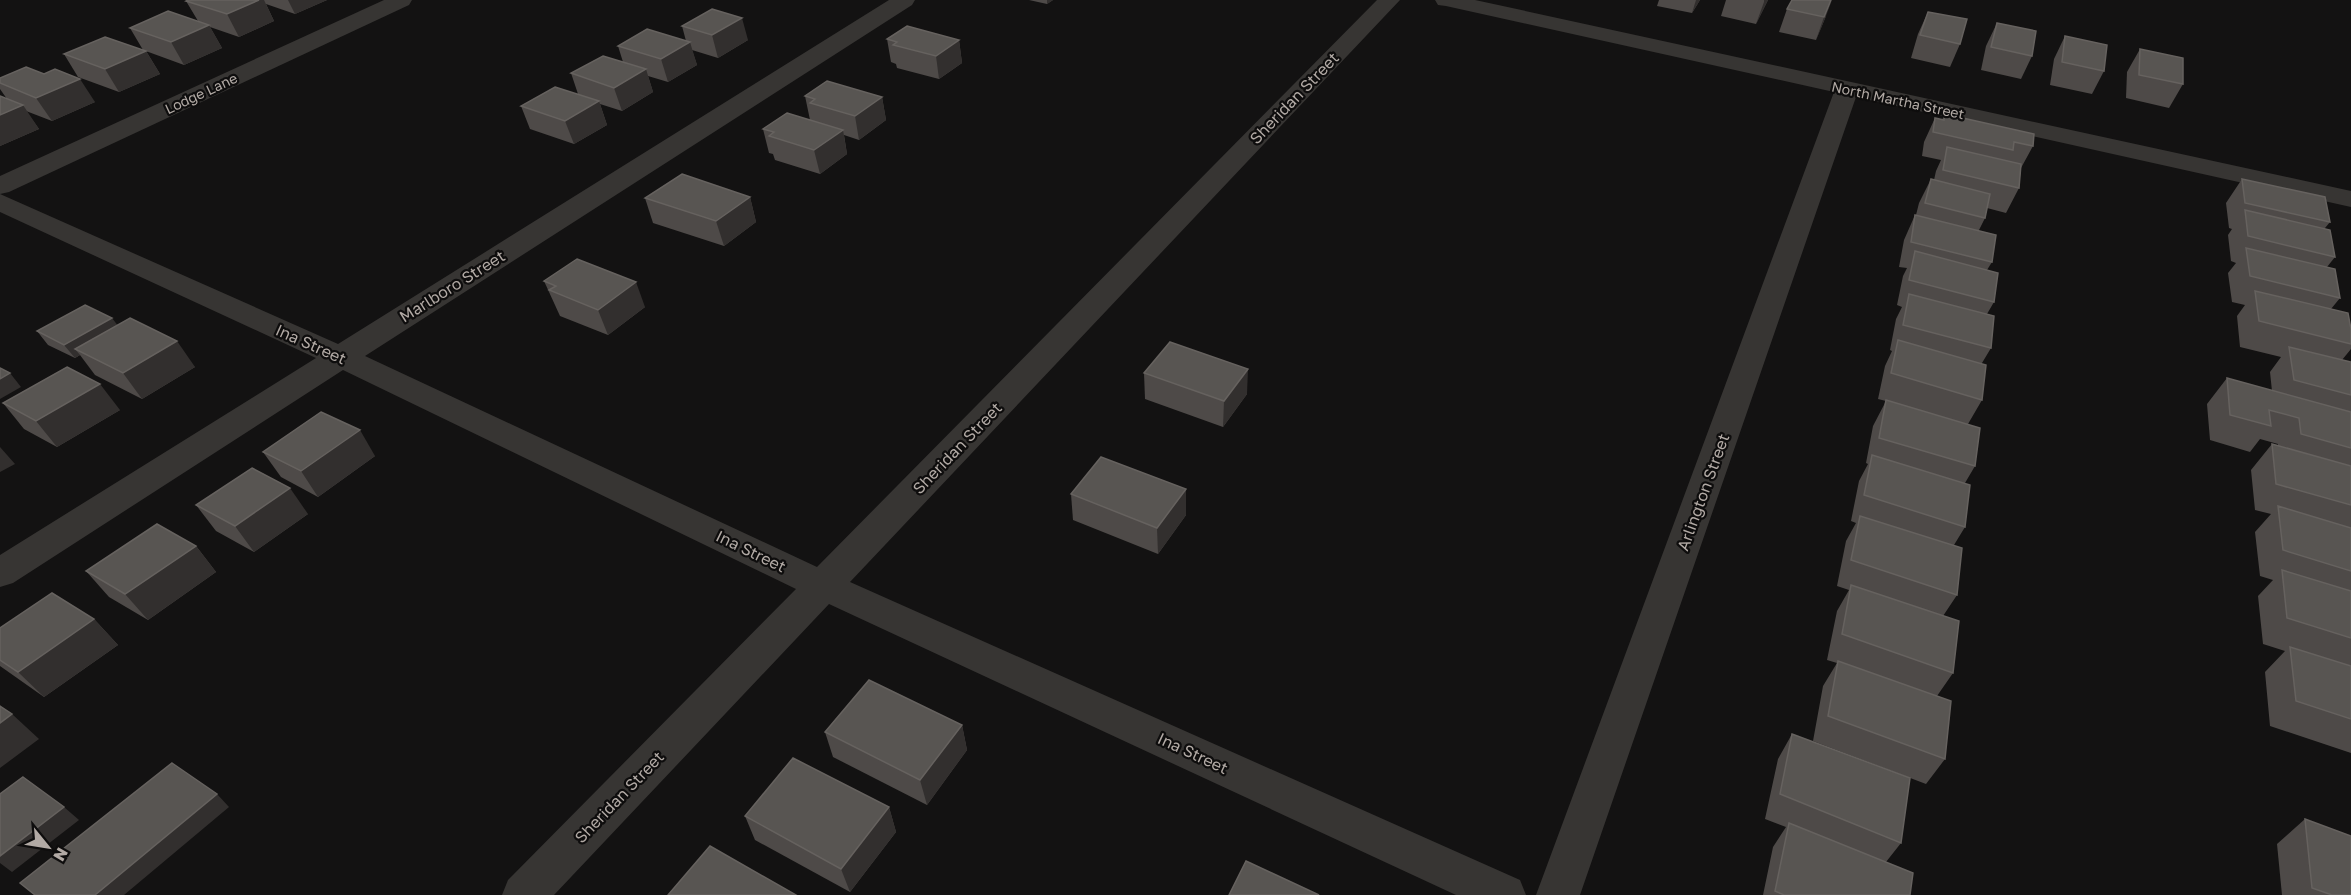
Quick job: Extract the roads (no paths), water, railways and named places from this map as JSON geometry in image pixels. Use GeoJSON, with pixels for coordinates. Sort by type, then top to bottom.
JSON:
{"type":"FeatureCollection","features":[{"type":"Feature","properties":{"kind":"street","name":"Lodge Lane"},"geometry":{"type":"LineString","coordinates":[[0,186],[401,0]]}},
{"type":"Feature","properties":{"kind":"street","name":"Marlboro Street"},"geometry":{"type":"LineString","coordinates":[[0,573],[904,0]]}},
{"type":"Feature","properties":{"kind":"street","name":"Sheridan Street"},"geometry":{"type":"LineString","coordinates":[[524,895],[1389,0]]}},
{"type":"Feature","properties":{"kind":"street","name":"North Martha Street"},"geometry":{"type":"LineString","coordinates":[[1446,0],[2351,199]]}},
{"type":"Feature","properties":{"kind":"street","name":"Arlington Street"},"geometry":{"type":"LineString","coordinates":[[1558,895],[1847,88]]}},
{"type":"Feature","properties":{"kind":"street","name":"Ina Street"},"geometry":{"type":"LineString","coordinates":[[0,202],[339,357],[823,586],[879,609],[1504,895]]}}]}
